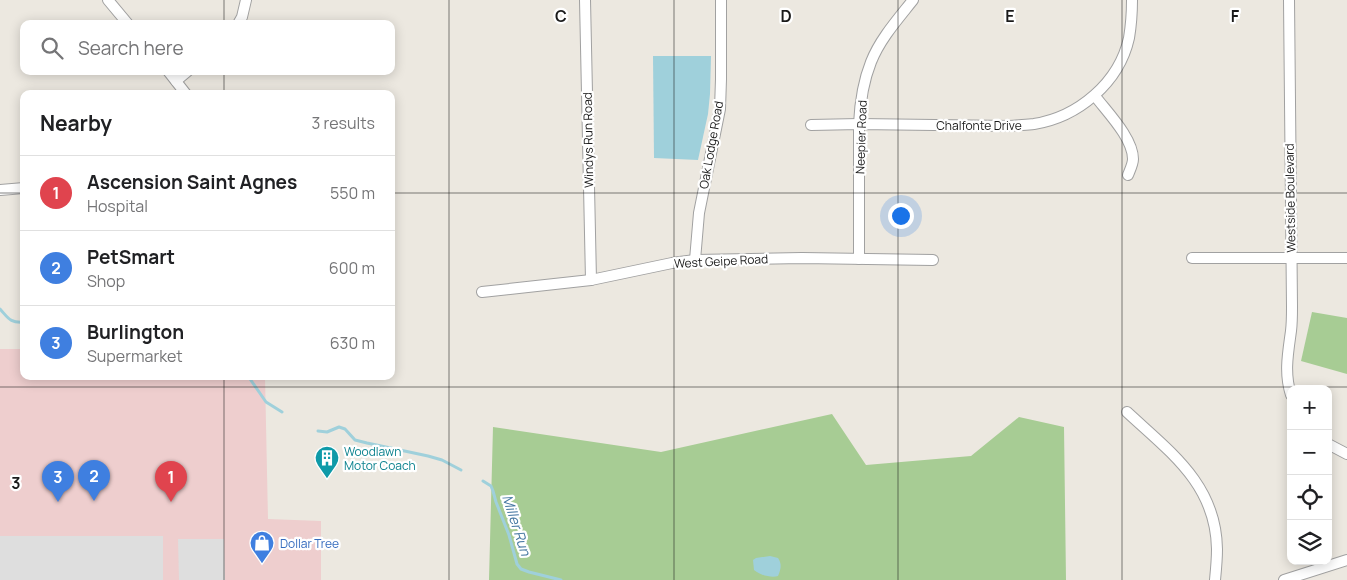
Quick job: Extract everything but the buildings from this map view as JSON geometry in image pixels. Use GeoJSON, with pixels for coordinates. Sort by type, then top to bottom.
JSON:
{"type":"FeatureCollection","features":[{"type":"Feature","properties":{"kind":"street"},"geometry":{"type":"LineString","coordinates":[[108,0],[125,20]]}},
{"type":"Feature","properties":{"kind":"street"},"geometry":{"type":"LineString","coordinates":[[240,20],[246,0]]}},
{"type":"Feature","properties":{"kind":"street","name":"Windys Run Road"},"geometry":{"type":"LineString","coordinates":[[585,0],[590,280]]}},
{"type":"Feature","properties":{"kind":"street","name":"Oak Lodge Road"},"geometry":{"type":"LineString","coordinates":[[695,260],[699,213],[720,109],[721,0]]}},
{"type":"Feature","properties":{"kind":"street","name":"Neepier Road"},"geometry":{"type":"LineString","coordinates":[[859,259],[859,124],[864,83],[871,61],[891,28],[913,0]]}},
{"type":"Feature","properties":{"kind":"street","name":"Chalfonte Drive"},"geometry":{"type":"LineString","coordinates":[[811,125],[1010,126],[1033,124],[1062,116],[1079,108],[1095,96],[1112,76],[1122,58],[1128,40],[1132,18],[1132,0]]}},
{"type":"Feature","properties":{"kind":"street","name":"Westside Boulevard"},"geometry":{"type":"LineString","coordinates":[[1288,385],[1287,354],[1292,329],[1289,0]]}},
{"type":"Feature","properties":{"kind":"street"},"geometry":{"type":"LineString","coordinates":[[171,75],[183,90]]}},
{"type":"Feature","properties":{"kind":"street"},"geometry":{"type":"LineString","coordinates":[[176,81],[183,75]]}},
{"type":"Feature","properties":{"kind":"street"},"geometry":{"type":"LineString","coordinates":[[1095,96],[1114,120],[1132,150],[1133,161],[1128,174]]}},
{"type":"Feature","properties":{"kind":"street"},"geometry":{"type":"LineString","coordinates":[[0,190],[20,188]]}},
{"type":"Feature","properties":{"kind":"street","name":"West Geipe Road"},"geometry":{"type":"LineString","coordinates":[[482,292],[590,280],[695,260],[802,258],[933,260]]}},
{"type":"Feature","properties":{"kind":"street"},"geometry":{"type":"LineString","coordinates":[[1192,258],[1347,258]]}},
{"type":"Feature","properties":{"kind":"street"},"geometry":{"type":"LineString","coordinates":[[1127,412],[1184,466],[1204,495],[1215,529],[1217,549],[1215,580]]}},
{"type":"Feature","properties":{"kind":"street"},"geometry":{"type":"LineString","coordinates":[[1332,446],[1347,454]]}},
{"type":"Feature","properties":{"kind":"street"},"geometry":{"type":"LineString","coordinates":[[1284,580],[1347,560]]}},
{"type":"Feature","properties":{"kind":"shaded area"},"geometry":{"type":"Polygon","coordinates":[[[0,349],[20,349],[20,380],[265,380],[268,519],[321,521],[321,580],[0,580],[0,349]]]}},
{"type":"Feature","properties":{"kind":"shaded area"},"geometry":{"type":"Polygon","coordinates":[[[0,536],[163,536],[163,580],[0,580],[0,536]]]}},
{"type":"Feature","properties":{"kind":"shaded area"},"geometry":{"type":"Polygon","coordinates":[[[178,539],[224,539],[225,580],[179,580],[178,539]]]}},
{"type":"Feature","properties":{"kind":"green space"},"geometry":{"type":"Polygon","coordinates":[[[1312,312],[1347,318],[1347,374],[1301,361],[1312,312]]]}},
{"type":"Feature","properties":{"kind":"green space"},"geometry":{"type":"Polygon","coordinates":[[[832,414],[866,465],[971,456],[1019,417],[1064,427],[1066,580],[489,580],[493,427],[661,452],[832,414]]]}},
{"type":"Feature","properties":{"kind":"water"},"geometry":{"type":"Polygon","coordinates":[[[653,56],[711,56],[708,114],[698,160],[654,158],[653,56]]]}},
{"type":"Feature","properties":{"kind":"water"},"geometry":{"type":"Polygon","coordinates":[[[770,556],[778,558],[780,562],[781,567],[778,576],[766,576],[754,570],[753,560],[770,556]]]}},
{"type":"Feature","properties":{"kind":"waterway","name":"Miller Run"},"geometry":{"type":"LineString","coordinates":[[0,309],[10,320],[20,322]]}},
{"type":"Feature","properties":{"kind":"waterway","name":"Miller Run"},"geometry":{"type":"LineString","coordinates":[[251,380],[266,402],[282,412]]}},
{"type":"Feature","properties":{"kind":"waterway","name":"Miller Run"},"geometry":{"type":"LineString","coordinates":[[318,431],[327,432],[339,427],[345,429],[355,440],[428,456],[442,460],[461,470]]}},
{"type":"Feature","properties":{"kind":"waterway","name":"Miller Run"},"geometry":{"type":"LineString","coordinates":[[483,481],[491,486],[509,535],[517,564],[521,569],[529,572],[561,580]]}},
{"type":"Feature","properties":{"kind":"place","name":"Woodlawn Motor Coach"},"geometry":{"type":"Point","coordinates":[327,479]}},
{"type":"Feature","properties":{"kind":"place","name":"PetSmart"},"geometry":{"type":"Point","coordinates":[94,501]}},
{"type":"Feature","properties":{"kind":"place","name":"Burlington"},"geometry":{"type":"Point","coordinates":[58,502]}},
{"type":"Feature","properties":{"kind":"place","name":"Ascension Saint Agnes"},"geometry":{"type":"Point","coordinates":[171,502]}},
{"type":"Feature","properties":{"kind":"place","name":"Dollar Tree"},"geometry":{"type":"Point","coordinates":[262,564]}}]}
